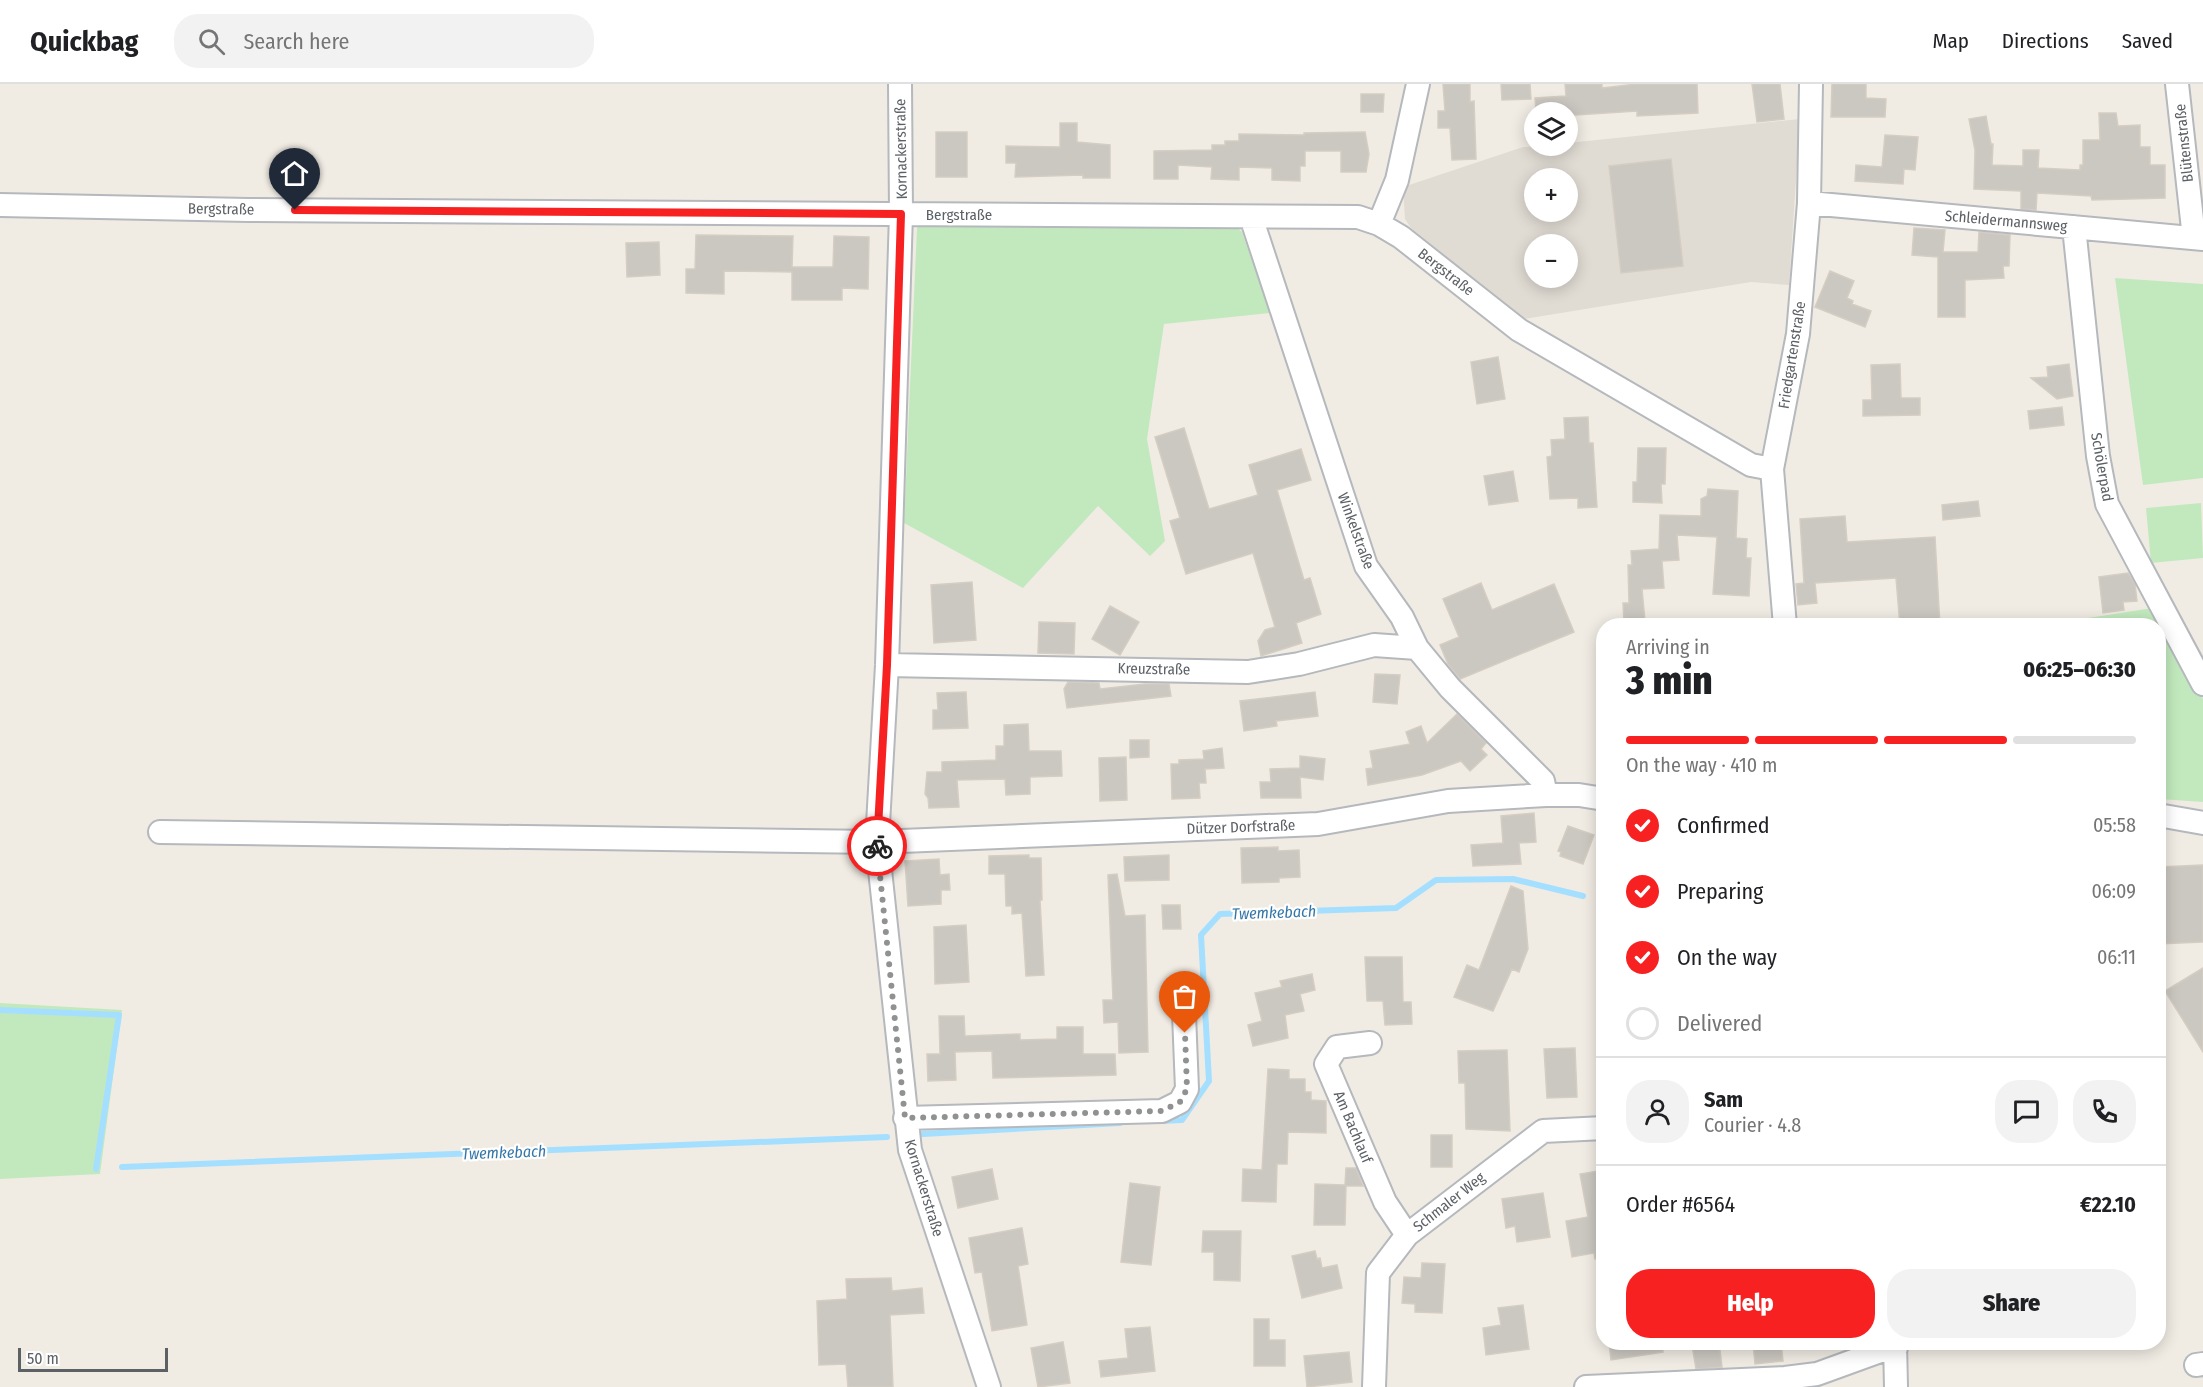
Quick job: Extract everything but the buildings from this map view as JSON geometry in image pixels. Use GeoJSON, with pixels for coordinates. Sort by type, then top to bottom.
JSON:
{"type":"FeatureCollection","features":[{"type":"Feature","properties":{"kind":"street","name":"Kornackerstraße"},"geometry":{"type":"LineString","coordinates":[[900,84],[901,214],[887,665],[877,842],[910,1150],[989,1387]]}},
{"type":"Feature","properties":{"kind":"street"},"geometry":{"type":"LineString","coordinates":[[1379,224],[1397,180],[1418,84]]}},
{"type":"Feature","properties":{"kind":"street","name":"Friedgartenstraße"},"geometry":{"type":"LineString","coordinates":[[1784,618],[1772,469],[1798,334],[1809,203],[1811,84]]}},
{"type":"Feature","properties":{"kind":"street","name":"Blütenstraße"},"geometry":{"type":"LineString","coordinates":[[2177,84],[2199,239]]}},
{"type":"Feature","properties":{"kind":"street","name":"Schleidermannsweg"},"geometry":{"type":"LineString","coordinates":[[1809,203],[2199,239]]}},
{"type":"Feature","properties":{"kind":"street","name":"Bergstraße"},"geometry":{"type":"LineString","coordinates":[[0,205],[260,210],[1358,217],[1379,224],[1401,237],[1519,330],[1751,465],[1772,469]]}},
{"type":"Feature","properties":{"kind":"street","name":"Winkelstraße"},"geometry":{"type":"LineString","coordinates":[[1251,217],[1366,566],[1402,617],[1417,648],[1450,688],[1543,781],[1546,795]]}},
{"type":"Feature","properties":{"kind":"street","name":"Schölerpad"},"geometry":{"type":"LineString","coordinates":[[2074,227],[2098,456],[2107,504],[2203,684]]}},
{"type":"Feature","properties":{"kind":"street","name":"Kreuzstraße"},"geometry":{"type":"LineString","coordinates":[[887,665],[1248,672],[1299,664],[1374,645],[1417,648]]}},
{"type":"Feature","properties":{"kind":"street","name":"Dützer Dorfstraße"},"geometry":{"type":"LineString","coordinates":[[160,832],[877,842],[1318,824],[1448,801],[1546,795],[1596,798]]}},
{"type":"Feature","properties":{"kind":"street"},"geometry":{"type":"LineString","coordinates":[[2166,817],[2203,823]]}},
{"type":"Feature","properties":{"kind":"street"},"geometry":{"type":"LineString","coordinates":[[905,1118],[1162,1111],[1180,1102],[1187,1089],[1184,1014]]}},
{"type":"Feature","properties":{"kind":"street","name":"Am Bachlauf"},"geometry":{"type":"LineString","coordinates":[[1370,1043],[1337,1047],[1326,1064],[1385,1202],[1407,1235]]}},
{"type":"Feature","properties":{"kind":"street","name":"Schmaler Weg"},"geometry":{"type":"LineString","coordinates":[[1374,1387],[1378,1274],[1407,1235],[1543,1131],[1596,1128]]}},
{"type":"Feature","properties":{"kind":"street"},"geometry":{"type":"LineString","coordinates":[[1586,1387],[1785,1378],[1816,1374],[1881,1350]]}},
{"type":"Feature","properties":{"kind":"street"},"geometry":{"type":"LineString","coordinates":[[1895,1350],[1896,1387]]}},
{"type":"Feature","properties":{"kind":"shaded area"},"geometry":{"type":"Polygon","coordinates":[[[1800,119],[1789,285],[1751,282],[1524,319],[1411,228],[1405,219],[1403,187],[1523,147],[1524,156],[1578,156],[1578,142],[1800,119]]]}},
{"type":"Feature","properties":{"kind":"green space"},"geometry":{"type":"Polygon","coordinates":[[[923,222],[1233,224],[1242,232],[1270,313],[1164,324],[1147,439],[1165,541],[1150,556],[1098,506],[1023,588],[904,523],[917,228],[923,222]]]}},
{"type":"Feature","properties":{"kind":"green space"},"geometry":{"type":"Polygon","coordinates":[[[2115,278],[2203,284],[2203,478],[2143,485],[2115,278]]]}},
{"type":"Feature","properties":{"kind":"green space"},"geometry":{"type":"Polygon","coordinates":[[[2201,503],[2203,558],[2151,563],[2146,508],[2201,503]]]}},
{"type":"Feature","properties":{"kind":"green space"},"geometry":{"type":"Polygon","coordinates":[[[2159,607],[2164,618],[2088,618],[2159,607]]]}},
{"type":"Feature","properties":{"kind":"green space"},"geometry":{"type":"Polygon","coordinates":[[[2166,622],[2203,699],[2203,802],[2166,799],[2166,622]]]}},
{"type":"Feature","properties":{"kind":"green space"},"geometry":{"type":"Polygon","coordinates":[[[0,1003],[122,1010],[100,1174],[0,1179],[0,1003]]]}},
{"type":"Feature","properties":{"kind":"waterway","name":"Twemkebach"},"geometry":{"type":"LineString","coordinates":[[1160,1121],[1182,1120],[1209,1081],[1201,935],[1220,914],[1396,908],[1436,880],[1513,879],[1583,896]]}},
{"type":"Feature","properties":{"kind":"waterway","name":"Twemkebach"},"geometry":{"type":"LineString","coordinates":[[0,1010],[119,1015],[96,1169]]}},
{"type":"Feature","properties":{"kind":"waterway","name":"Twemkebach"},"geometry":{"type":"LineString","coordinates":[[923,1134],[1120,1123]]}},
{"type":"Feature","properties":{"kind":"waterway","name":"Twemkebach"},"geometry":{"type":"LineString","coordinates":[[122,1167],[887,1137]]}},
{"type":"Feature","properties":{"kind":"way so far"},"geometry":{"type":"LineString","coordinates":[[877,846],[905,1118],[1162,1111],[1180,1102],[1187,1089],[1185,1033]]}},
{"type":"Feature","properties":{"kind":"route"},"geometry":{"type":"LineString","coordinates":[[295,210],[901,214],[887,665],[877,846]]}}]}
